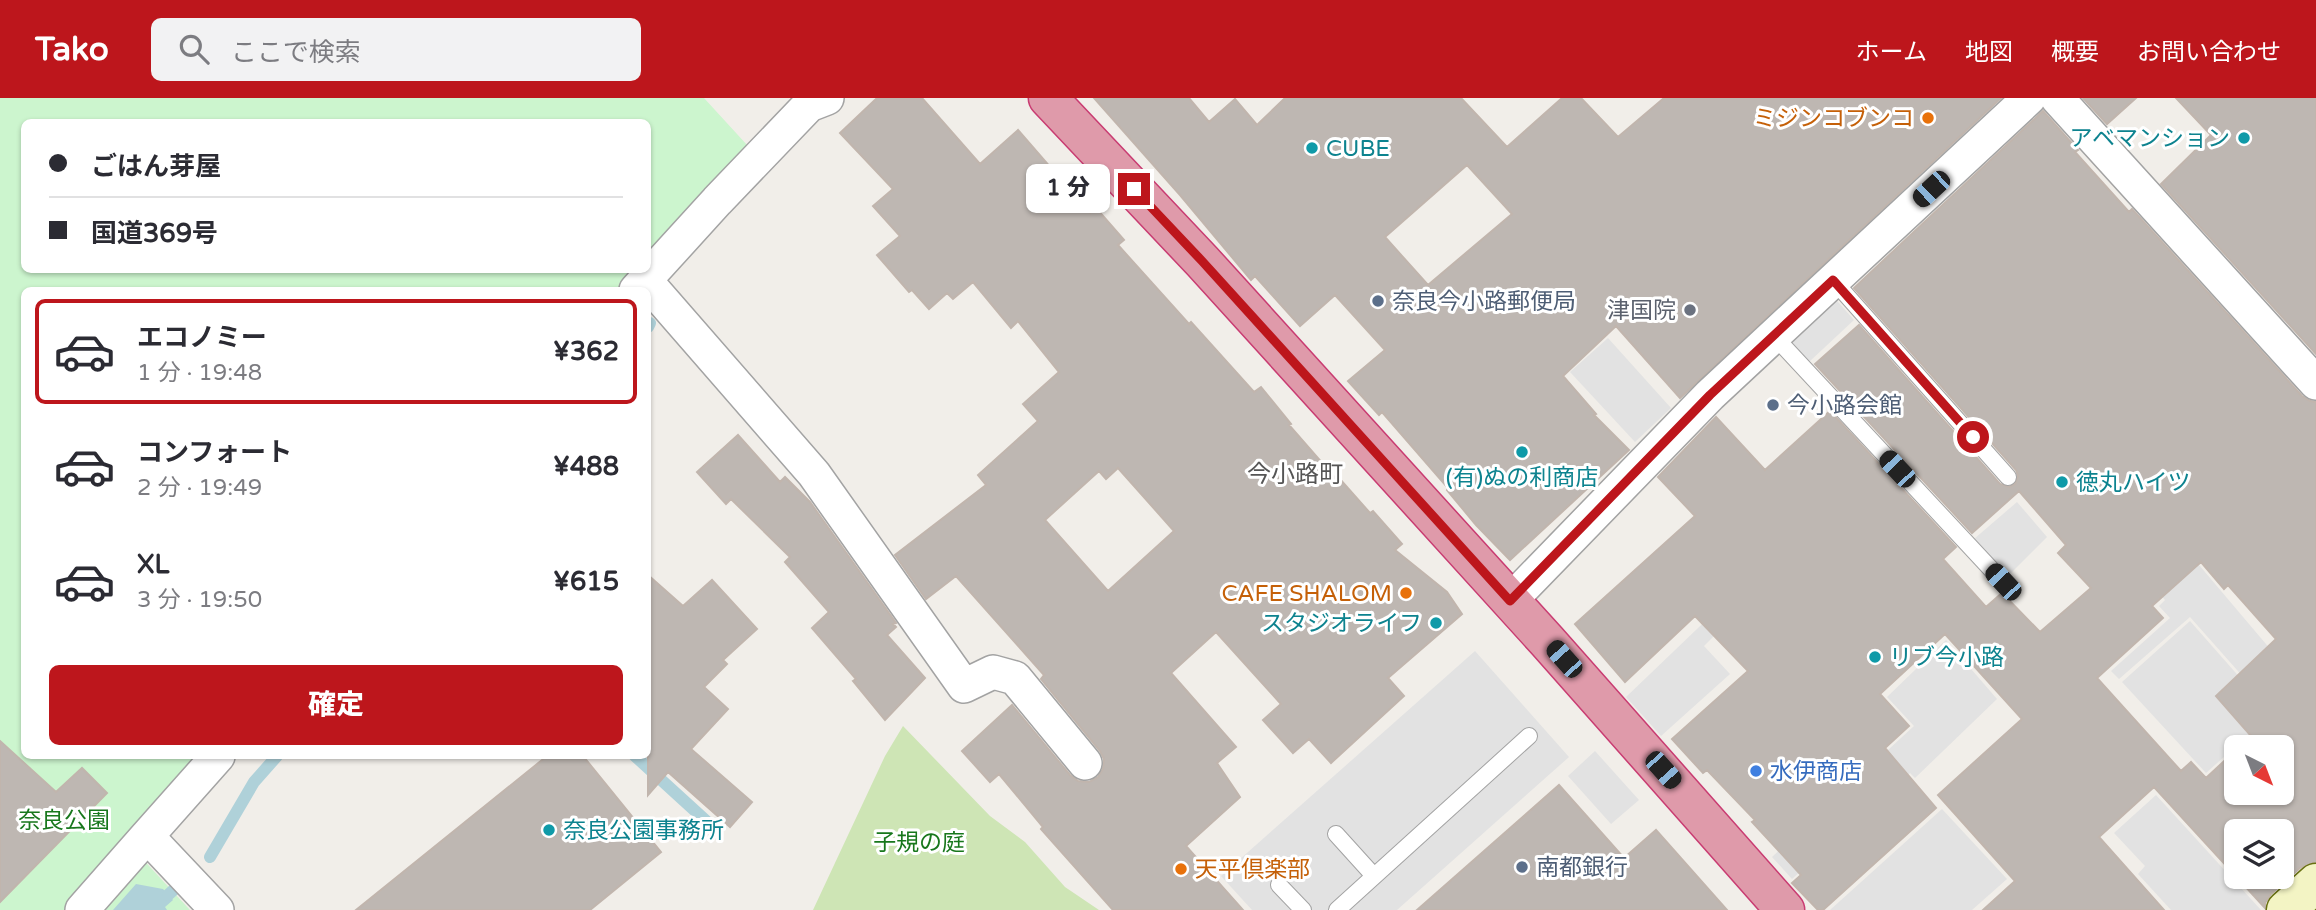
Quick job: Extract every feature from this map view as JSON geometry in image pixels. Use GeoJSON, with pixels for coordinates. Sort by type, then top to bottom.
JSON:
{"type":"FeatureCollection","features":[{"type":"Feature","properties":{"kind":"highway"},"geometry":{"type":"LineString","coordinates":[[1048,98],[1202,261],[1679,788],[1785,910]]}},
{"type":"Feature","properties":{"kind":"main road"},"geometry":{"type":"LineString","coordinates":[[2286,910],[2316,883]]}},
{"type":"Feature","properties":{"kind":"street"},"geometry":{"type":"LineString","coordinates":[[641,285],[809,105],[827,98]]}},
{"type":"Feature","properties":{"kind":"street"},"geometry":{"type":"LineString","coordinates":[[1510,601],[1710,395],[2028,98]]}},
{"type":"Feature","properties":{"kind":"street"},"geometry":{"type":"LineString","coordinates":[[2057,98],[2316,383]]}},
{"type":"Feature","properties":{"kind":"street"},"geometry":{"type":"LineString","coordinates":[[651,296],[814,474],[964,686],[993,671],[1015,678],[1085,763]]}},
{"type":"Feature","properties":{"kind":"street"},"geometry":{"type":"LineString","coordinates":[[82,910],[215,759]]}},
{"type":"Feature","properties":{"kind":"street"},"geometry":{"type":"LineString","coordinates":[[147,836],[217,910]]}},
{"type":"Feature","properties":{"kind":"lane"},"geometry":{"type":"LineString","coordinates":[[1833,280],[2008,477]]}},
{"type":"Feature","properties":{"kind":"lane"},"geometry":{"type":"LineString","coordinates":[[1774,336],[2003,582]]}},
{"type":"Feature","properties":{"kind":"lane"},"geometry":{"type":"LineString","coordinates":[[1337,910],[1530,736]]}},
{"type":"Feature","properties":{"kind":"lane"},"geometry":{"type":"LineString","coordinates":[[1336,834],[1374,876]]}},
{"type":"Feature","properties":{"kind":"lane"},"geometry":{"type":"LineString","coordinates":[[1279,885],[1303,910]]}},
{"type":"Feature","properties":{"kind":"green space","name":"奈良公園"},"geometry":{"type":"Polygon","coordinates":[[[0,98],[704,98],[748,146],[651,256],[651,119],[21,119],[21,273],[635,273],[623,287],[21,287],[21,759],[197,759],[124,839],[190,910],[0,910],[0,98]]]}},
{"type":"Feature","properties":{"kind":"green space","name":"子規の庭"},"geometry":{"type":"Polygon","coordinates":[[[903,726],[990,816],[1025,842],[1065,887],[1099,910],[813,910],[885,756],[903,726]]]}},
{"type":"Feature","properties":{"kind":"shaded area"},"geometry":{"type":"Polygon","coordinates":[[[1831,294],[1854,320],[1809,362],[1785,337],[1831,294]]]}},
{"type":"Feature","properties":{"kind":"shaded area"},"geometry":{"type":"Polygon","coordinates":[[[1608,338],[1671,408],[1635,442],[1570,372],[1608,338]]]}},
{"type":"Feature","properties":{"kind":"shaded area"},"geometry":{"type":"Polygon","coordinates":[[[2127,480],[2316,703],[2316,759],[2190,617],[2119,679],[2111,671],[2170,618],[2159,606],[2165,600],[2133,564],[2127,480]]]}},
{"type":"Feature","properties":{"kind":"shaded area"},"geometry":{"type":"Polygon","coordinates":[[[2017,502],[2047,537],[2008,576],[1974,539],[2017,502]]]}},
{"type":"Feature","properties":{"kind":"shaded area"},"geometry":{"type":"Polygon","coordinates":[[[1745,583],[1755,595],[1704,646],[1730,674],[1661,736],[1626,697],[1745,583]]]}},
{"type":"Feature","properties":{"kind":"shaded area"},"geometry":{"type":"Polygon","coordinates":[[[2190,621],[2272,714],[2249,735],[2224,735],[2224,757],[2206,773],[2122,682],[2190,621]]]}},
{"type":"Feature","properties":{"kind":"shaded area"},"geometry":{"type":"Polygon","coordinates":[[[1946,640],[1997,699],[1915,778],[1910,773],[1792,879],[1772,857],[1914,726],[1887,697],[1946,640]]]}},
{"type":"Feature","properties":{"kind":"shaded area"},"geometry":{"type":"Polygon","coordinates":[[[1475,651],[1569,757],[1397,910],[1252,910],[1221,876],[1475,651]]]}},
{"type":"Feature","properties":{"kind":"shaded area"},"geometry":{"type":"Polygon","coordinates":[[[1595,751],[1639,800],[1611,824],[1568,776],[1595,751]]]}},
{"type":"Feature","properties":{"kind":"shaded area"},"geometry":{"type":"Polygon","coordinates":[[[2156,795],[2224,869],[2224,889],[2242,889],[2261,910],[2171,910],[2138,874],[2145,866],[2114,833],[2156,795]]]}},
{"type":"Feature","properties":{"kind":"shaded area"},"geometry":{"type":"Polygon","coordinates":[[[1942,809],[2007,879],[1972,910],[1830,910],[1942,809]]]}},
{"type":"Feature","properties":{"kind":"water"},"geometry":{"type":"Polygon","coordinates":[[[136,884],[163,889],[173,900],[165,907],[167,910],[113,910],[136,884]]]}},
{"type":"Feature","properties":{"kind":"building"},"geometry":{"type":"Polygon","coordinates":[[[877,98],[922,98],[980,164],[1018,130],[1090,213],[1096,208],[1124,240],[1118,245],[1189,324],[1191,322],[1254,392],[1261,387],[1291,424],[1289,425],[1337,480],[1339,478],[1370,513],[1373,511],[1402,544],[1395,550],[1447,592],[1462,614],[1388,678],[1404,696],[1331,763],[1309,739],[1293,753],[1263,720],[1281,704],[1216,632],[1171,673],[1236,747],[1217,763],[1240,797],[1186,846],[1243,910],[1113,910],[1041,829],[1043,827],[999,774],[990,782],[962,751],[1012,705],[1070,775],[1078,781],[1089,782],[1098,777],[1103,769],[1104,759],[1100,751],[1041,679],[1044,675],[956,576],[926,599],[895,555],[986,485],[978,475],[1038,421],[1023,404],[1059,372],[1018,321],[1011,328],[973,282],[953,299],[947,293],[929,309],[912,290],[909,292],[877,255],[900,236],[873,206],[893,189],[840,133],[877,98]],[[1118,468],[1106,479],[1099,471],[1045,520],[1108,591],[1174,531],[1118,468]]]}},
{"type":"Feature","properties":{"kind":"building"},"geometry":{"type":"Polygon","coordinates":[[[1094,98],[1189,98],[1209,122],[1235,99],[1257,125],[1285,98],[1461,98],[1507,147],[1562,98],[1581,98],[1618,137],[1664,98],[2001,98],[1680,398],[1616,326],[1563,376],[1596,414],[1594,415],[1629,450],[1510,560],[1476,525],[1448,488],[1382,412],[1379,415],[1348,381],[1385,350],[1335,295],[1300,326],[1255,276],[1251,280],[1094,98]],[[1467,165],[1385,237],[1428,285],[1512,214],[1467,165]]]}},
{"type":"Feature","properties":{"kind":"building"},"geometry":{"type":"Polygon","coordinates":[[[2083,98],[2136,98],[2107,124],[2083,98]]]}},
{"type":"Feature","properties":{"kind":"building"},"geometry":{"type":"Polygon","coordinates":[[[2176,98],[2316,98],[2316,354],[2161,184],[2211,135],[2176,98]]]}},
{"type":"Feature","properties":{"kind":"building"},"geometry":{"type":"Polygon","coordinates":[[[2043,111],[2078,150],[2075,152],[2129,212],[2132,209],[2302,396],[2316,402],[2316,862],[2301,867],[2294,873],[2294,819],[2224,819],[2224,863],[2154,787],[2099,837],[2164,910],[1983,910],[2015,881],[1938,795],[2022,719],[1945,634],[1880,694],[1909,726],[1885,748],[1936,808],[1823,910],[1818,910],[1792,883],[1801,875],[1752,822],[1755,820],[1707,770],[1703,773],[1672,739],[1748,671],[1695,616],[1625,682],[1575,624],[1695,516],[1658,477],[1716,417],[1765,470],[1830,411],[1956,547],[1943,559],[1986,607],[2002,593],[2040,632],[2091,588],[2058,553],[2066,545],[2019,491],[1972,533],[1815,364],[1859,325],[2000,484],[2009,487],[2015,484],[2018,476],[2016,470],[1854,288],[2043,111]],[[2201,562],[2152,606],[2163,618],[2097,678],[2181,771],[2191,762],[2206,778],[2224,761],[2224,805],[2294,805],[2294,735],[2250,735],[2216,696],[2276,639],[2228,585],[2224,589],[2201,562]]]}},
{"type":"Feature","properties":{"kind":"building"},"geometry":{"type":"Polygon","coordinates":[[[738,435],[780,482],[785,477],[810,502],[896,623],[893,624],[896,627],[887,635],[925,678],[885,720],[853,681],[856,679],[812,628],[829,612],[785,562],[790,557],[731,499],[726,504],[697,472],[738,435]]]}},
{"type":"Feature","properties":{"kind":"building"},"geometry":{"type":"Polygon","coordinates":[[[651,578],[683,606],[712,580],[757,629],[723,660],[727,664],[704,687],[728,709],[691,749],[752,802],[730,827],[668,772],[648,795],[648,759],[651,759],[651,578]]]}},
{"type":"Feature","properties":{"kind":"building"},"geometry":{"type":"Polygon","coordinates":[[[0,741],[56,792],[82,768],[107,793],[0,902],[0,741]]]}},
{"type":"Feature","properties":{"kind":"building","name":"奈良公園事務所"},"geometry":{"type":"Polygon","coordinates":[[[543,759],[585,759],[661,852],[590,910],[356,910],[543,759]]]}},
{"type":"Feature","properties":{"kind":"building"},"geometry":{"type":"Polygon","coordinates":[[[1559,785],[1624,858],[1656,830],[1727,910],[1417,910],[1559,785]]]}},
{"type":"Feature","properties":{"kind":"building"},"geometry":{"type":"Polygon","coordinates":[[[2248,889],[2277,889],[2265,903],[2265,908],[2248,889]]]}},
{"type":"Feature","properties":{"kind":"waterway"},"geometry":{"type":"LineString","coordinates":[[210,857],[254,782],[274,759]]}},
{"type":"Feature","properties":{"kind":"waterway"},"geometry":{"type":"LineString","coordinates":[[638,759],[715,829]]}},
{"type":"Feature","properties":{"kind":"waterway"},"geometry":{"type":"LineString","coordinates":[[168,895],[178,886]]}},
{"type":"Feature","properties":{"kind":"place","name":"ミジンコブンコ"},"geometry":{"type":"Point","coordinates":[1928,118]}},
{"type":"Feature","properties":{"kind":"place","name":"アベマンション"},"geometry":{"type":"Point","coordinates":[2244,138]}},
{"type":"Feature","properties":{"kind":"place","name":"CUBE"},"geometry":{"type":"Point","coordinates":[1312,148]}},
{"type":"Feature","properties":{"kind":"place","name":"奈良今小路郵便局"},"geometry":{"type":"Point","coordinates":[1378,301]}},
{"type":"Feature","properties":{"kind":"place","name":"津国院"},"geometry":{"type":"Point","coordinates":[1690,310]}},
{"type":"Feature","properties":{"kind":"place","name":"今小路会館"},"geometry":{"type":"Point","coordinates":[1773,405]}},
{"type":"Feature","properties":{"kind":"place","name":"(有)ぬの利商店"},"geometry":{"type":"Point","coordinates":[1522,452]}},
{"type":"Feature","properties":{"kind":"place","name":"徳丸ハイツ"},"geometry":{"type":"Point","coordinates":[2062,482]}},
{"type":"Feature","properties":{"kind":"place","name":"CAFE SHALOM"},"geometry":{"type":"Point","coordinates":[1406,593]}},
{"type":"Feature","properties":{"kind":"place","name":"スタジオライフ"},"geometry":{"type":"Point","coordinates":[1436,623]}},
{"type":"Feature","properties":{"kind":"place","name":"リブ今小路"},"geometry":{"type":"Point","coordinates":[1875,657]}},
{"type":"Feature","properties":{"kind":"place","name":"水伊商店"},"geometry":{"type":"Point","coordinates":[1756,771]}},
{"type":"Feature","properties":{"kind":"place","name":"奈良公園事務所"},"geometry":{"type":"Point","coordinates":[549,830]}},
{"type":"Feature","properties":{"kind":"place","name":"南都銀行"},"geometry":{"type":"Point","coordinates":[1522,867]}},
{"type":"Feature","properties":{"kind":"place","name":"天平倶楽部"},"geometry":{"type":"Point","coordinates":[1181,869]}},
{"type":"Feature","properties":{"kind":"district","name":"今小路町"},"geometry":{"type":"Point","coordinates":[1295,474]}},
{"type":"Feature","properties":{"kind":"route"},"geometry":{"type":"LineString","coordinates":[[1134,189],[1510,601],[1710,395],[1833,280],[1973,437]]}}]}
